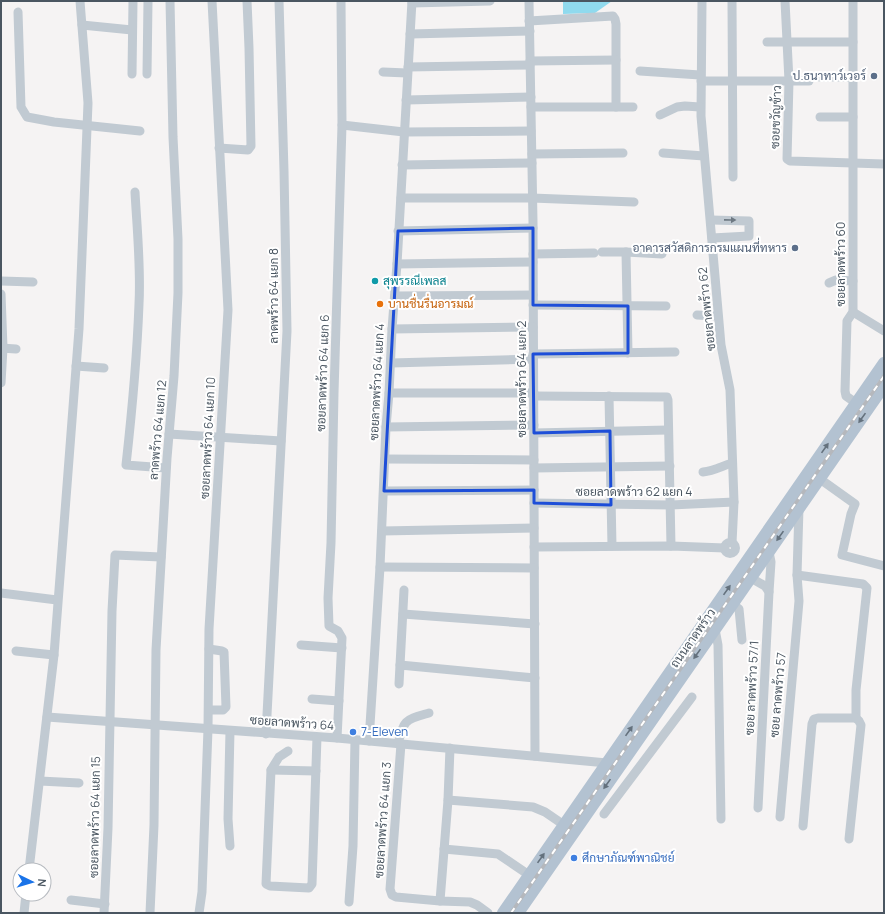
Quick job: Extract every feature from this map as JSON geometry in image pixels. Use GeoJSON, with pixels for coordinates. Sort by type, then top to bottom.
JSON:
{"type":"FeatureCollection","features":[{"type":"Feature","properties":{"kind":"main road","name":"ถนนลาดพร้าว"},"geometry":{"type":"LineString","coordinates":[[518,913],[747,560],[884,363]]}},
{"type":"Feature","properties":{"kind":"main road","name":"ถนนลาดพร้าว"},"geometry":{"type":"LineString","coordinates":[[503,913],[564,825],[612,766],[715,629],[884,386]]}},
{"type":"Feature","properties":{"kind":"main road"},"geometry":{"type":"LineString","coordinates":[[810,471],[820,479]]}},
{"type":"Feature","properties":{"kind":"street"},"geometry":{"type":"LineString","coordinates":[[30,862],[54,655],[57,600],[79,329],[88,125],[88,103],[80,1]]}},
{"type":"Feature","properties":{"kind":"street"},"geometry":{"type":"LineString","coordinates":[[132,74],[133,1]]}},
{"type":"Feature","properties":{"kind":"street"},"geometry":{"type":"LineString","coordinates":[[147,74],[148,1]]}},
{"type":"Feature","properties":{"kind":"street","name":"ลาดพร้าว 64 แยก 12"},"geometry":{"type":"LineString","coordinates":[[150,913],[154,825],[156,650],[166,468],[174,376],[178,294],[178,239],[173,137],[170,1]]}},
{"type":"Feature","properties":{"kind":"street","name":"ซอยลาดพร้าว 64 แยก 10"},"geometry":{"type":"LineString","coordinates":[[199,913],[202,892],[209,710],[209,649],[228,310],[212,1]]}},
{"type":"Feature","properties":{"kind":"street"},"geometry":{"type":"LineString","coordinates":[[219,148],[248,150],[251,146],[247,1]]}},
{"type":"Feature","properties":{"kind":"street","name":"ลาดพร้าว 64 แยก 8"},"geometry":{"type":"LineString","coordinates":[[266,734],[287,331],[279,1]]}},
{"type":"Feature","properties":{"kind":"street","name":"ซอยลาดพร้าว 64 แยก 6"},"geometry":{"type":"LineString","coordinates":[[337,738],[342,638],[338,631],[329,626],[328,618],[342,126],[341,1]]}},
{"type":"Feature","properties":{"kind":"street"},"geometry":{"type":"LineString","coordinates":[[412,2],[490,1]]}},
{"type":"Feature","properties":{"kind":"street","name":"ซอยลาดพร้าว 64 แยก 2"},"geometry":{"type":"LineString","coordinates":[[529,1],[530,32],[526,97],[531,107],[533,228],[535,756]]}},
{"type":"Feature","properties":{"kind":"street","name":"ซอยลาดพร้าว 62"},"geometry":{"type":"LineString","coordinates":[[702,1],[700,107],[721,345],[730,390],[734,502],[730,548]]}},
{"type":"Feature","properties":{"kind":"street"},"geometry":{"type":"LineString","coordinates":[[732,1],[733,176]]}},
{"type":"Feature","properties":{"kind":"street","name":"ซอยขวัญข้าว"},"geometry":{"type":"LineString","coordinates":[[785,1],[789,81],[788,161],[884,164]]}},
{"type":"Feature","properties":{"kind":"street","name":"ซอยลาดพร้าว 60"},"geometry":{"type":"LineString","coordinates":[[854,1],[853,312],[847,321],[845,391],[846,396],[856,403]]}},
{"type":"Feature","properties":{"kind":"street","name":"ซอยลาดพร้าว 64 แยก 4"},"geometry":{"type":"LineString","coordinates":[[369,741],[382,531],[386,427],[412,2]]}},
{"type":"Feature","properties":{"kind":"street"},"geometry":{"type":"LineString","coordinates":[[18,12],[21,107],[28,117],[54,122],[140,131]]}},
{"type":"Feature","properties":{"kind":"street"},"geometry":{"type":"LineString","coordinates":[[529,21],[613,16],[616,24],[616,107]]}},
{"type":"Feature","properties":{"kind":"street"},"geometry":{"type":"LineString","coordinates":[[82,25],[132,30]]}},
{"type":"Feature","properties":{"kind":"street"},"geometry":{"type":"LineString","coordinates":[[410,34],[530,32]]}},
{"type":"Feature","properties":{"kind":"street"},"geometry":{"type":"LineString","coordinates":[[767,42],[853,42]]}},
{"type":"Feature","properties":{"kind":"street"},"geometry":{"type":"LineString","coordinates":[[383,72],[616,60]]}},
{"type":"Feature","properties":{"kind":"street"},"geometry":{"type":"LineString","coordinates":[[640,71],[732,81],[809,81]]}},
{"type":"Feature","properties":{"kind":"street"},"geometry":{"type":"LineString","coordinates":[[820,77],[854,77]]}},
{"type":"Feature","properties":{"kind":"street"},"geometry":{"type":"LineString","coordinates":[[406,100],[526,97]]}},
{"type":"Feature","properties":{"kind":"street"},"geometry":{"type":"LineString","coordinates":[[531,107],[633,107]]}},
{"type":"Feature","properties":{"kind":"street"},"geometry":{"type":"LineString","coordinates":[[660,115],[677,107],[700,107]]}},
{"type":"Feature","properties":{"kind":"street"},"geometry":{"type":"LineString","coordinates":[[820,117],[853,117]]}},
{"type":"Feature","properties":{"kind":"street"},"geometry":{"type":"LineString","coordinates":[[342,126],[404,132],[531,131]]}},
{"type":"Feature","properties":{"kind":"street"},"geometry":{"type":"LineString","coordinates":[[402,165],[522,163],[532,158],[623,153]]}},
{"type":"Feature","properties":{"kind":"street"},"geometry":{"type":"LineString","coordinates":[[663,153],[704,156]]}},
{"type":"Feature","properties":{"kind":"street"},"geometry":{"type":"LineString","coordinates":[[134,192],[140,303],[134,402],[126,465],[166,468]]}},
{"type":"Feature","properties":{"kind":"street"},"geometry":{"type":"LineString","coordinates":[[401,198],[532,198],[634,202]]}},
{"type":"Feature","properties":{"kind":"street"},"geometry":{"type":"LineString","coordinates":[[711,220],[750,220],[749,236],[712,238]]}},
{"type":"Feature","properties":{"kind":"street"},"geometry":{"type":"LineString","coordinates":[[398,231],[533,228]]}},
{"type":"Feature","properties":{"kind":"street"},"geometry":{"type":"LineString","coordinates":[[626,252],[628,353]]}},
{"type":"Feature","properties":{"kind":"street"},"geometry":{"type":"LineString","coordinates":[[397,264],[533,258],[598,253],[626,252],[662,254]]}},
{"type":"Feature","properties":{"kind":"street"},"geometry":{"type":"LineString","coordinates":[[829,283],[836,280],[853,281]]}},
{"type":"Feature","properties":{"kind":"street"},"geometry":{"type":"LineString","coordinates":[[1,281],[33,282]]}},
{"type":"Feature","properties":{"kind":"street"},"geometry":{"type":"LineString","coordinates":[[1,294],[1,382]]}},
{"type":"Feature","properties":{"kind":"street"},"geometry":{"type":"LineString","coordinates":[[395,296],[533,295]]}},
{"type":"Feature","properties":{"kind":"street"},"geometry":{"type":"LineString","coordinates":[[533,306],[666,306]]}},
{"type":"Feature","properties":{"kind":"street"},"geometry":{"type":"LineString","coordinates":[[853,312],[884,331]]}},
{"type":"Feature","properties":{"kind":"street"},"geometry":{"type":"LineString","coordinates":[[697,315],[718,316]]}},
{"type":"Feature","properties":{"kind":"street"},"geometry":{"type":"LineString","coordinates":[[392,329],[533,327]]}},
{"type":"Feature","properties":{"kind":"street"},"geometry":{"type":"LineString","coordinates":[[2,348],[16,349]]}},
{"type":"Feature","properties":{"kind":"street"},"geometry":{"type":"LineString","coordinates":[[391,363],[533,356],[674,352]]}},
{"type":"Feature","properties":{"kind":"street"},"geometry":{"type":"LineString","coordinates":[[76,366],[104,368]]}},
{"type":"Feature","properties":{"kind":"street"},"geometry":{"type":"LineString","coordinates":[[389,393],[667,397],[671,546]]}},
{"type":"Feature","properties":{"kind":"street"},"geometry":{"type":"LineString","coordinates":[[609,396],[612,546]]}},
{"type":"Feature","properties":{"kind":"street"},"geometry":{"type":"LineString","coordinates":[[386,427],[610,431],[668,430]]}},
{"type":"Feature","properties":{"kind":"street"},"geometry":{"type":"LineString","coordinates":[[169,434],[281,441]]}},
{"type":"Feature","properties":{"kind":"street"},"geometry":{"type":"LineString","coordinates":[[385,459],[610,466],[670,466]]}},
{"type":"Feature","properties":{"kind":"street"},"geometry":{"type":"LineString","coordinates":[[703,472],[712,472],[721,466],[732,463]]}},
{"type":"Feature","properties":{"kind":"street"},"geometry":{"type":"LineString","coordinates":[[820,479],[855,504],[851,514],[842,555],[884,566]]}},
{"type":"Feature","properties":{"kind":"street"},"geometry":{"type":"LineString","coordinates":[[384,491],[534,490]]}},
{"type":"Feature","properties":{"kind":"street","name":"ซอยลาดพร้าว 62 แยก 4"},"geometry":{"type":"LineString","coordinates":[[534,503],[671,505],[734,502]]}},
{"type":"Feature","properties":{"kind":"street","name":"ซอย ลาดพร้าว 57"},"geometry":{"type":"LineString","coordinates":[[780,817],[799,601],[797,576],[799,508]]}},
{"type":"Feature","properties":{"kind":"street"},"geometry":{"type":"LineString","coordinates":[[382,531],[534,528]]}},
{"type":"Feature","properties":{"kind":"street"},"geometry":{"type":"LineString","coordinates":[[534,547],[671,546],[730,548],[747,560]]}},
{"type":"Feature","properties":{"kind":"street","name":"ซอย ลาดพร้าว 57/1"},"geometry":{"type":"LineString","coordinates":[[758,808],[771,562],[769,552]]}},
{"type":"Feature","properties":{"kind":"street","name":"ซอยลาดพร้าว 64 แยก 15"},"geometry":{"type":"LineString","coordinates":[[104,909],[112,611],[116,555],[161,557]]}},
{"type":"Feature","properties":{"kind":"street"},"geometry":{"type":"LineString","coordinates":[[380,567],[534,568]]}},
{"type":"Feature","properties":{"kind":"street"},"geometry":{"type":"LineString","coordinates":[[797,576],[863,584],[867,588],[856,690],[856,718],[861,724],[849,839]]}},
{"type":"Feature","properties":{"kind":"street"},"geometry":{"type":"LineString","coordinates":[[750,578],[765,586],[769,592]]}},
{"type":"Feature","properties":{"kind":"street"},"geometry":{"type":"LineString","coordinates":[[399,684],[404,590]]}},
{"type":"Feature","properties":{"kind":"street"},"geometry":{"type":"LineString","coordinates":[[1,593],[57,600]]}},
{"type":"Feature","properties":{"kind":"street"},"geometry":{"type":"LineString","coordinates":[[732,604],[738,609],[742,640]]}},
{"type":"Feature","properties":{"kind":"street"},"geometry":{"type":"LineString","coordinates":[[403,614],[535,624]]}},
{"type":"Feature","properties":{"kind":"street"},"geometry":{"type":"LineString","coordinates":[[715,629],[718,645],[721,819]]}},
{"type":"Feature","properties":{"kind":"street"},"geometry":{"type":"LineString","coordinates":[[301,645],[342,648]]}},
{"type":"Feature","properties":{"kind":"street"},"geometry":{"type":"LineString","coordinates":[[209,649],[222,650],[224,652],[226,707],[223,710],[209,710]]}},
{"type":"Feature","properties":{"kind":"street"},"geometry":{"type":"LineString","coordinates":[[16,651],[54,655]]}},
{"type":"Feature","properties":{"kind":"street"},"geometry":{"type":"LineString","coordinates":[[400,665],[535,678]]}},
{"type":"Feature","properties":{"kind":"street"},"geometry":{"type":"LineString","coordinates":[[604,814],[692,697]]}},
{"type":"Feature","properties":{"kind":"street"},"geometry":{"type":"LineString","coordinates":[[312,699],[339,701]]}},
{"type":"Feature","properties":{"kind":"street","name":"ซอยลาดพร้าว 64 แยก 3"},"geometry":{"type":"LineString","coordinates":[[429,713],[408,720],[403,726],[400,744],[390,889],[392,895],[396,897],[470,902],[488,913]]}},
{"type":"Feature","properties":{"kind":"street","name":"ซอยลาดพร้าว 64"},"geometry":{"type":"LineString","coordinates":[[47,717],[337,738],[535,756],[612,766]]}},
{"type":"Feature","properties":{"kind":"street"},"geometry":{"type":"LineString","coordinates":[[803,826],[812,724],[814,719],[856,718]]}},
{"type":"Feature","properties":{"kind":"street"},"geometry":{"type":"LineString","coordinates":[[230,731],[228,819],[230,846]]}},
{"type":"Feature","properties":{"kind":"street"},"geometry":{"type":"LineString","coordinates":[[288,751],[279,757],[270,770],[266,884],[270,886],[309,888],[312,884],[317,737]]}},
{"type":"Feature","properties":{"kind":"street"},"geometry":{"type":"LineString","coordinates":[[349,902],[353,846],[356,740]]}},
{"type":"Feature","properties":{"kind":"street"},"geometry":{"type":"LineString","coordinates":[[440,901],[448,800],[450,748]]}},
{"type":"Feature","properties":{"kind":"street"},"geometry":{"type":"LineString","coordinates":[[270,770],[316,771]]}},
{"type":"Feature","properties":{"kind":"street"},"geometry":{"type":"LineString","coordinates":[[40,781],[79,783]]}},
{"type":"Feature","properties":{"kind":"street"},"geometry":{"type":"LineString","coordinates":[[448,800],[533,807],[545,812],[564,825]]}},
{"type":"Feature","properties":{"kind":"street"},"geometry":{"type":"LineString","coordinates":[[444,849],[498,854],[529,875]]}},
{"type":"Feature","properties":{"kind":"street"},"geometry":{"type":"LineString","coordinates":[[71,900],[104,909]]}},
{"type":"Feature","properties":{"kind":"street"},"geometry":{"type":"LineString","coordinates":[[24,913],[25,902]]}},
{"type":"Feature","properties":{"kind":"highlighted area"},"geometry":{"type":"Polygon","coordinates":[[[533,228],[533,305],[628,306],[628,353],[533,354],[534,433],[610,431],[611,505],[534,503],[534,490],[384,491],[398,231],[533,228]]]}},
{"type":"Feature","properties":{"kind":"water"},"geometry":{"type":"Polygon","coordinates":[[[563,1],[612,1],[595,13],[563,14],[563,1]]]}},
{"type":"Feature","properties":{"kind":"railway"},"geometry":{"type":"LineString","coordinates":[[511,913],[884,376]]}},
{"type":"Feature","properties":{"kind":"place","name":"ป.ธนาทาว์เวอร์"},"geometry":{"type":"Point","coordinates":[874,76]}},
{"type":"Feature","properties":{"kind":"place","name":"อาคารสวัสดิการกรมแผนที่ทหาร"},"geometry":{"type":"Point","coordinates":[795,248]}},
{"type":"Feature","properties":{"kind":"place","name":"สุพรรณีเพลส"},"geometry":{"type":"Point","coordinates":[375,281]}},
{"type":"Feature","properties":{"kind":"place","name":"บานชื่นรื่นอารมณ์"},"geometry":{"type":"Point","coordinates":[380,304]}},
{"type":"Feature","properties":{"kind":"place","name":"7-Eleven"},"geometry":{"type":"Point","coordinates":[353,732]}},
{"type":"Feature","properties":{"kind":"place","name":"ศึกษาภัณฑ์พาณิชย์"},"geometry":{"type":"Point","coordinates":[574,858]}}]}
